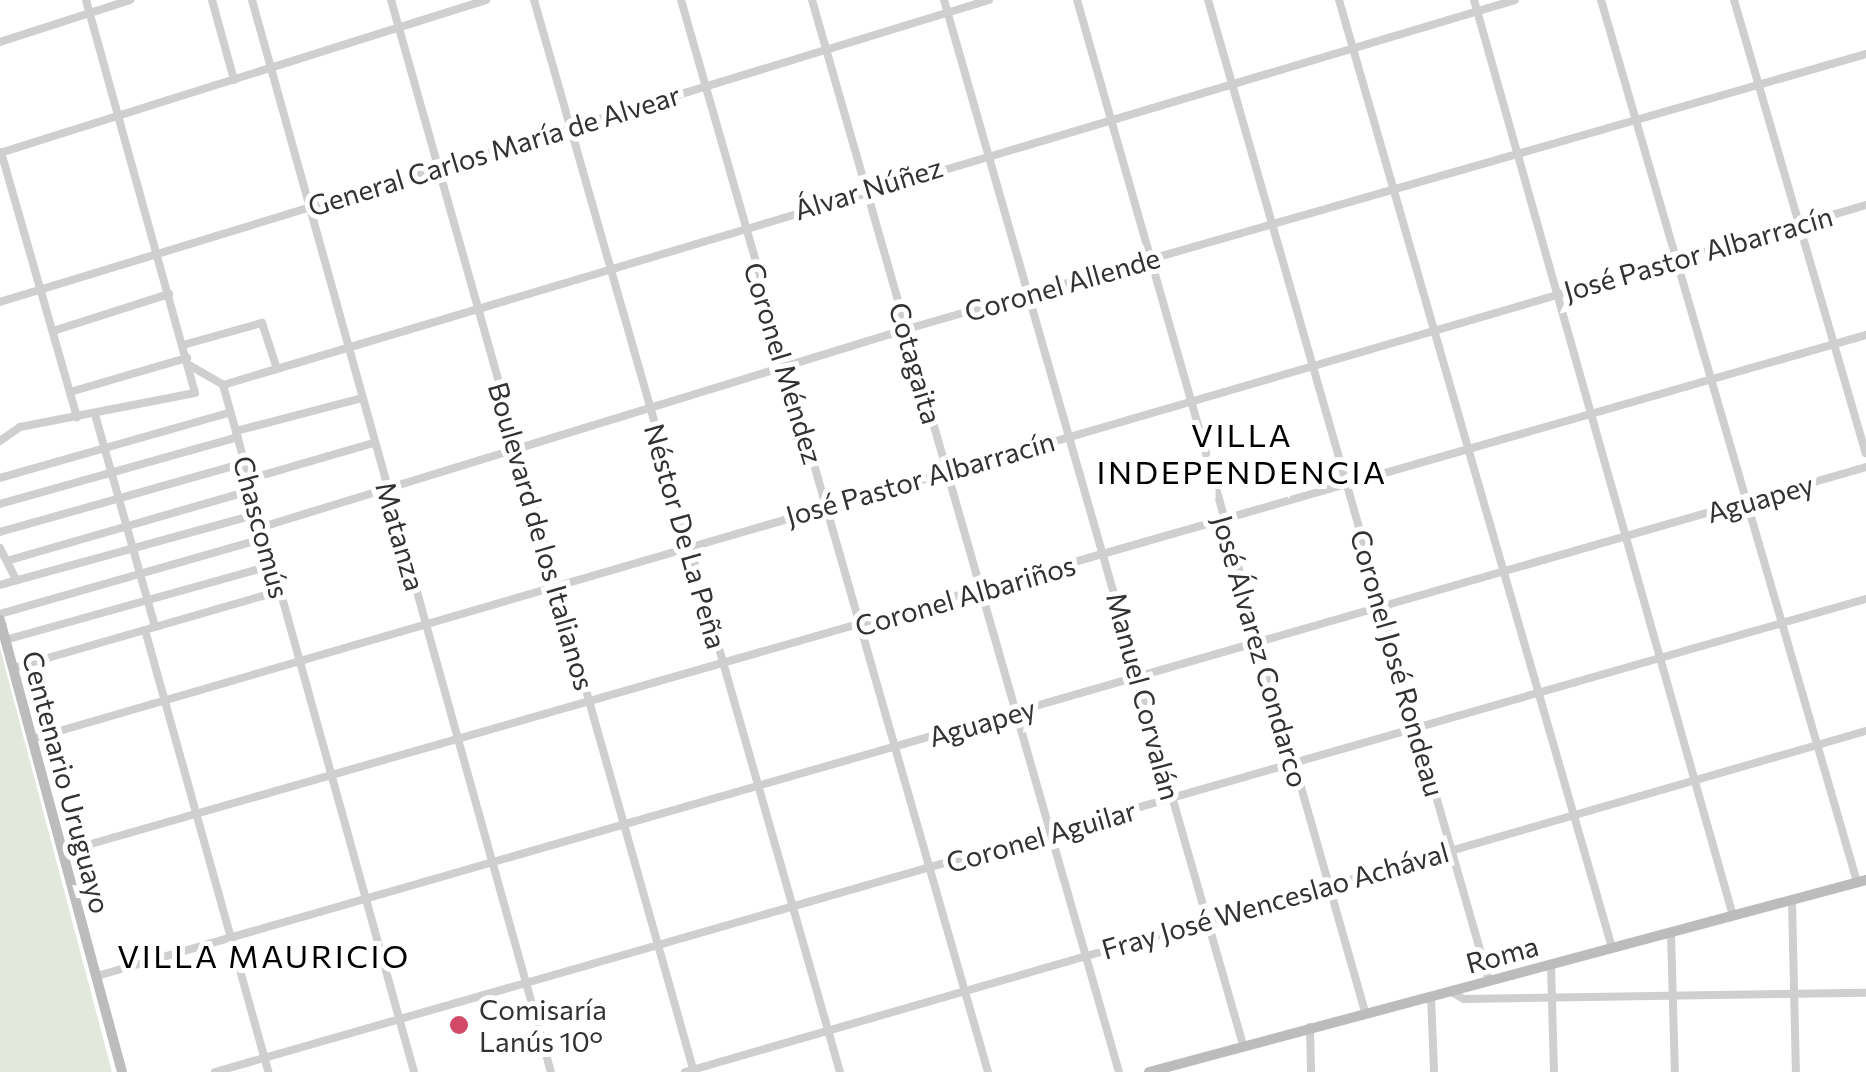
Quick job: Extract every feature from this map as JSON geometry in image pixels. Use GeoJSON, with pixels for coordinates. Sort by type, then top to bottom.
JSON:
{"type":"FeatureCollection","features":[{"type":"Feature","properties":{"kind":"street"},"geometry":{"type":"LineString","coordinates":[[0,441],[20,427],[77,417],[96,418],[195,393],[86,0]]}},
{"type":"Feature","properties":{"kind":"street"},"geometry":{"type":"LineString","coordinates":[[0,42],[130,0]]}},
{"type":"Feature","properties":{"kind":"street"},"geometry":{"type":"LineString","coordinates":[[212,0],[234,80]]}},
{"type":"Feature","properties":{"kind":"street","name":"Matanza"},"geometry":{"type":"LineString","coordinates":[[252,0],[551,1072]]}},
{"type":"Feature","properties":{"kind":"street","name":"Boulevard de los Italianos"},"geometry":{"type":"LineString","coordinates":[[391,0],[691,1071]]}},
{"type":"Feature","properties":{"kind":"street"},"geometry":{"type":"LineString","coordinates":[[77,417],[0,152],[486,0]]}},
{"type":"Feature","properties":{"kind":"street","name":"Néstor De La Peña"},"geometry":{"type":"LineString","coordinates":[[534,0],[840,1072]]}},
{"type":"Feature","properties":{"kind":"street","name":"Coronel Méndez"},"geometry":{"type":"LineString","coordinates":[[682,0],[743,226],[988,1072]]}},
{"type":"Feature","properties":{"kind":"street","name":"Cotagaita"},"geometry":{"type":"LineString","coordinates":[[812,0],[1120,1072]]}},
{"type":"Feature","properties":{"kind":"street","name":"Manuel Corvalán"},"geometry":{"type":"LineString","coordinates":[[944,0],[1243,1045]]}},
{"type":"Feature","properties":{"kind":"street","name":"General Carlos María de Alvear"},"geometry":{"type":"LineString","coordinates":[[0,302],[826,46],[989,0]]}},
{"type":"Feature","properties":{"kind":"street","name":"José Álvarez Condarco"},"geometry":{"type":"LineString","coordinates":[[1077,0],[1364,1012]]}},
{"type":"Feature","properties":{"kind":"street","name":"Coronel José Rondeau"},"geometry":{"type":"LineString","coordinates":[[1208,0],[1489,981]]}},
{"type":"Feature","properties":{"kind":"street"},"geometry":{"type":"LineString","coordinates":[[1339,0],[1612,948]]}},
{"type":"Feature","properties":{"kind":"street"},"geometry":{"type":"LineString","coordinates":[[1474,0],[1733,916]]}},
{"type":"Feature","properties":{"kind":"street","name":"Álvar Núñez"},"geometry":{"type":"LineString","coordinates":[[223,384],[1110,116],[1515,0]]}},
{"type":"Feature","properties":{"kind":"street"},"geometry":{"type":"LineString","coordinates":[[1601,0],[1816,746],[1861,881]]}},
{"type":"Feature","properties":{"kind":"street"},"geometry":{"type":"LineString","coordinates":[[1734,0],[1866,453]]}},
{"type":"Feature","properties":{"kind":"street","name":"Coronel Allende"},"geometry":{"type":"LineString","coordinates":[[262,527],[785,364],[1866,54]]}},
{"type":"Feature","properties":{"kind":"street","name":"José Pastor Albarracín"},"geometry":{"type":"LineString","coordinates":[[32,739],[426,627],[826,504],[1866,204]]}},
{"type":"Feature","properties":{"kind":"street"},"geometry":{"type":"LineString","coordinates":[[53,331],[169,294]]}},
{"type":"Feature","properties":{"kind":"street"},"geometry":{"type":"LineString","coordinates":[[183,344],[262,322],[277,370]]}},
{"type":"Feature","properties":{"kind":"street","name":"Coronel Albariños"},"geometry":{"type":"LineString","coordinates":[[63,852],[1866,335]]}},
{"type":"Feature","properties":{"kind":"street"},"geometry":{"type":"LineString","coordinates":[[70,392],[188,361],[223,384]]}},
{"type":"Feature","properties":{"kind":"street","name":"Chascomús"},"geometry":{"type":"LineString","coordinates":[[223,384],[414,1072]]}},
{"type":"Feature","properties":{"kind":"street"},"geometry":{"type":"LineString","coordinates":[[0,504],[362,398]]}},
{"type":"Feature","properties":{"kind":"street"},"geometry":{"type":"LineString","coordinates":[[0,478],[231,412]]}},
{"type":"Feature","properties":{"kind":"street"},"geometry":{"type":"LineString","coordinates":[[96,418],[155,627]]}},
{"type":"Feature","properties":{"kind":"street"},"geometry":{"type":"LineString","coordinates":[[249,479],[374,443]]}},
{"type":"Feature","properties":{"kind":"street"},"geometry":{"type":"LineString","coordinates":[[0,532],[244,462]]}},
{"type":"Feature","properties":{"kind":"street","name":"Aguapey"},"geometry":{"type":"LineString","coordinates":[[97,976],[1866,467]]}},
{"type":"Feature","properties":{"kind":"street"},"geometry":{"type":"LineString","coordinates":[[10,560],[252,490]]}},
{"type":"Feature","properties":{"kind":"street"},"geometry":{"type":"LineString","coordinates":[[0,585],[258,514]]}},
{"type":"Feature","properties":{"kind":"street"},"geometry":{"type":"LineString","coordinates":[[0,617],[265,538]]}},
{"type":"Feature","properties":{"kind":"street"},"geometry":{"type":"LineString","coordinates":[[0,548],[10,560],[16,580]]}},
{"type":"Feature","properties":{"kind":"street"},"geometry":{"type":"LineString","coordinates":[[6,640],[272,564]]}},
{"type":"Feature","properties":{"kind":"street"},"geometry":{"type":"LineString","coordinates":[[13,668],[280,590]]}},
{"type":"Feature","properties":{"kind":"street","name":"Coronel Aguilar"},"geometry":{"type":"LineString","coordinates":[[215,1072],[1866,598]]}},
{"type":"Feature","properties":{"kind":"street","name":"Centenario Uruguayo"},"geometry":{"type":"LineString","coordinates":[[0,617],[122,1072]]}},
{"type":"Feature","properties":{"kind":"street"},"geometry":{"type":"LineString","coordinates":[[144,630],[268,1072]]}},
{"type":"Feature","properties":{"kind":"street","name":"Fray José Wenceslao Achával"},"geometry":{"type":"LineString","coordinates":[[691,1071],[1866,731]]}},
{"type":"Feature","properties":{"kind":"street","name":"Roma"},"geometry":{"type":"LineString","coordinates":[[1152,1072],[1310,1026],[1861,881]]}},
{"type":"Feature","properties":{"kind":"street"},"geometry":{"type":"LineString","coordinates":[[1792,900],[1796,1072]]}},
{"type":"Feature","properties":{"kind":"street"},"geometry":{"type":"LineString","coordinates":[[1671,933],[1675,1072]]}},
{"type":"Feature","properties":{"kind":"street"},"geometry":{"type":"LineString","coordinates":[[1551,964],[1554,1072]]}},
{"type":"Feature","properties":{"kind":"street"},"geometry":{"type":"LineString","coordinates":[[1450,991],[1552,997],[1866,992]]}},
{"type":"Feature","properties":{"kind":"street"},"geometry":{"type":"LineString","coordinates":[[1430,996],[1434,1072]]}},
{"type":"Feature","properties":{"kind":"street"},"geometry":{"type":"LineString","coordinates":[[1310,1026],[1311,1072]]}},
{"type":"Feature","properties":{"kind":"shaded area"},"geometry":{"type":"Polygon","coordinates":[[[0,648],[112,1072],[0,1072],[0,648]]]}},
{"type":"Feature","properties":{"kind":"place","name":"Comisaría Lanús 10°"},"geometry":{"type":"Point","coordinates":[459,1025]}},
{"type":"Feature","properties":{"kind":"district","name":"VILLA INDEPENDENCIA"},"geometry":{"type":"Point","coordinates":[1242,454]}},
{"type":"Feature","properties":{"kind":"district","name":"VILLA MAURICIO"},"geometry":{"type":"Point","coordinates":[264,955]}}]}
